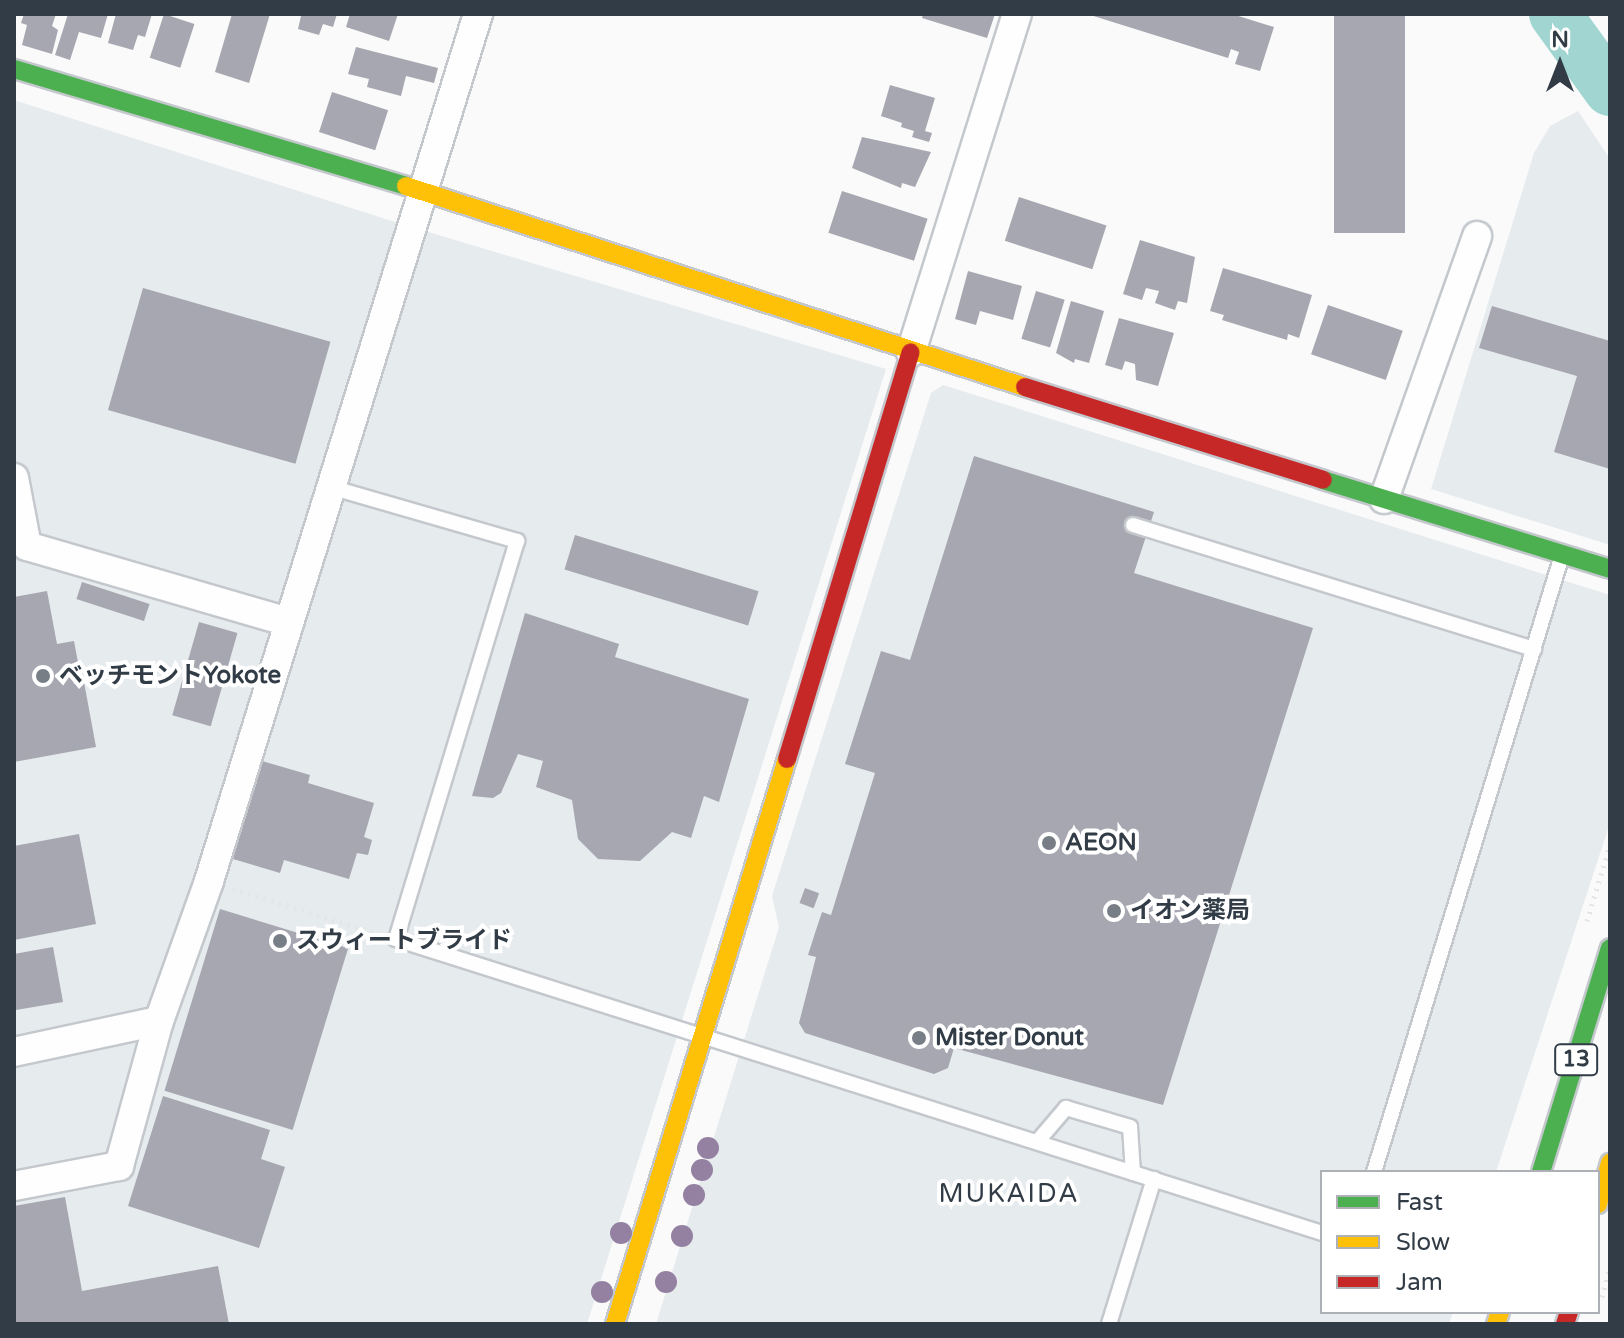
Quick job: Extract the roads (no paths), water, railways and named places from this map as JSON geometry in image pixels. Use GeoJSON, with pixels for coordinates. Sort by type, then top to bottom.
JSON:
{"type":"FeatureCollection","features":[{"type":"Feature","properties":{"kind":"main road"},"geometry":{"type":"LineString","coordinates":[[14,69],[421,191],[911,352],[1610,569]]}},
{"type":"Feature","properties":{"kind":"main road"},"geometry":{"type":"LineString","coordinates":[[615,1324],[911,352]]}},
{"type":"Feature","properties":{"kind":"main road","name":"13"},"geometry":{"type":"LineString","coordinates":[[1542,1170],[1610,948]]}},
{"type":"Feature","properties":{"kind":"main road"},"geometry":{"type":"LineString","coordinates":[[1600,1197],[1610,1163]]}},
{"type":"Feature","properties":{"kind":"street"},"geometry":{"type":"LineString","coordinates":[[14,1186],[119,1166],[159,1021],[209,881],[478,14]]}},
{"type":"Feature","properties":{"kind":"street"},"geometry":{"type":"LineString","coordinates":[[911,352],[1017,14]]}},
{"type":"Feature","properties":{"kind":"street"},"geometry":{"type":"LineString","coordinates":[[1384,499],[1477,236]]}},
{"type":"Feature","properties":{"kind":"street"},"geometry":{"type":"LineString","coordinates":[[14,478],[27,546],[289,622]]}},
{"type":"Feature","properties":{"kind":"street"},"geometry":{"type":"LineString","coordinates":[[14,1052],[159,1021]]}},
{"type":"Feature","properties":{"kind":"lane"},"geometry":{"type":"LineString","coordinates":[[330,487],[517,541],[396,939],[1320,1232]]}},
{"type":"Feature","properties":{"kind":"lane"},"geometry":{"type":"LineString","coordinates":[[1133,525],[1534,649]]}},
{"type":"Feature","properties":{"kind":"lane"},"geometry":{"type":"LineString","coordinates":[[1375,1170],[1563,555]]}},
{"type":"Feature","properties":{"kind":"lane"},"geometry":{"type":"LineString","coordinates":[[1037,1142],[1066,1108],[1130,1127],[1133,1173]]}},
{"type":"Feature","properties":{"kind":"lane"},"geometry":{"type":"LineString","coordinates":[[1109,1324],[1154,1179]]}},
{"type":"Feature","properties":{"kind":"waterway"},"geometry":{"type":"LineString","coordinates":[[1555,14],[1610,90]]}},
{"type":"Feature","properties":{"kind":"place","name":"ベッチモントYokote"},"geometry":{"type":"Point","coordinates":[43,676]}},
{"type":"Feature","properties":{"kind":"place","name":"AEON"},"geometry":{"type":"Point","coordinates":[1049,843]}},
{"type":"Feature","properties":{"kind":"place","name":"イオン薬局"},"geometry":{"type":"Point","coordinates":[1114,911]}},
{"type":"Feature","properties":{"kind":"place","name":"スウィートブライド"},"geometry":{"type":"Point","coordinates":[280,941]}},
{"type":"Feature","properties":{"kind":"place","name":"Mister Donut"},"geometry":{"type":"Point","coordinates":[919,1038]}},
{"type":"Feature","properties":{"kind":"district","name":"MUKAIDA"},"geometry":{"type":"Point","coordinates":[1009,1194]}}]}
